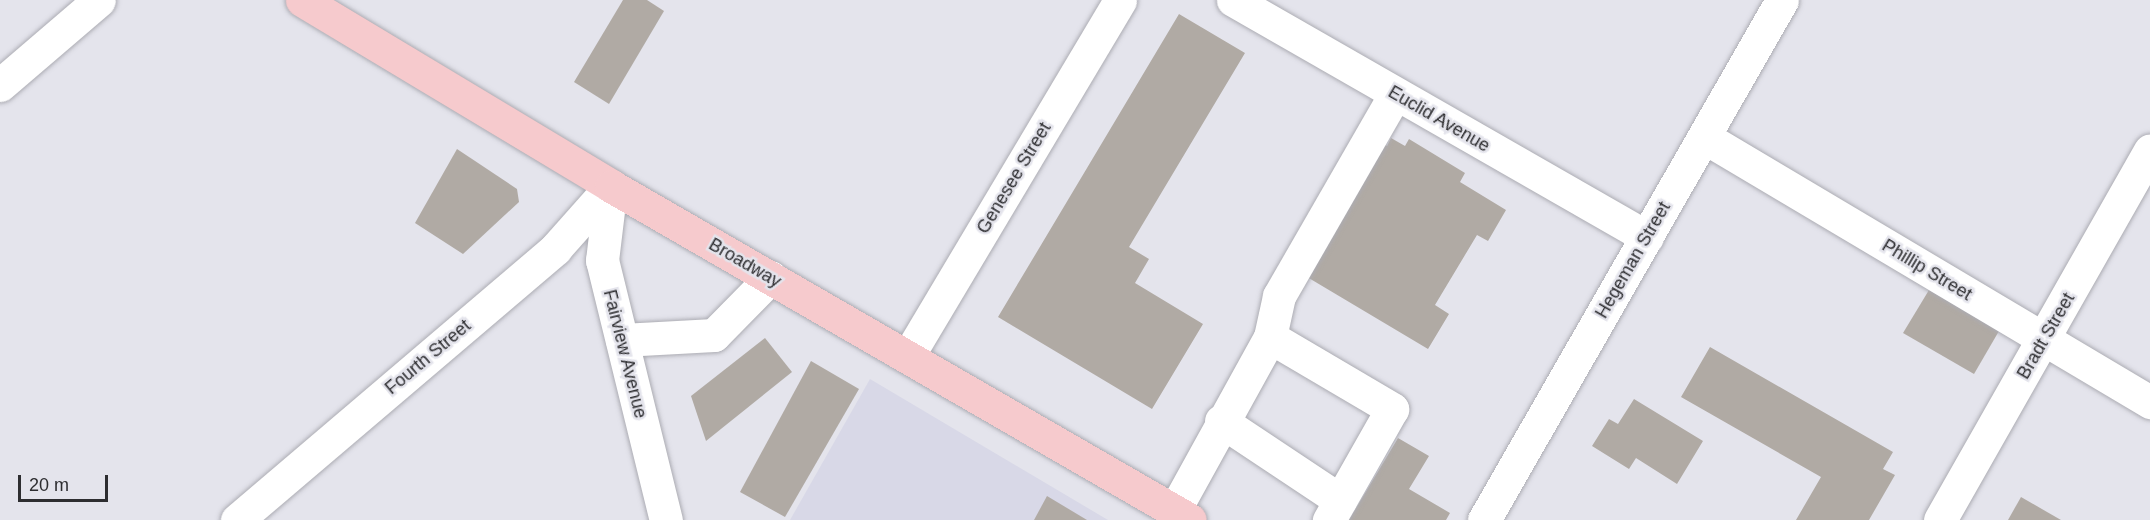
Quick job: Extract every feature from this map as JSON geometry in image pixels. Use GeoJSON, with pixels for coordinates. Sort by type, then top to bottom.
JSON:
{"type":"FeatureCollection","features":[{"type":"Feature","properties":{"kind":"main road","name":"Broadway"},"geometry":{"type":"LineString","coordinates":[[304,0],[611,186],[1182,515]]}},
{"type":"Feature","properties":{"kind":"street"},"geometry":{"type":"LineString","coordinates":[[0,85],[99,0]]}},
{"type":"Feature","properties":{"kind":"street","name":"Genesee Street"},"geometry":{"type":"LineString","coordinates":[[908,356],[1120,0]]}},
{"type":"Feature","properties":{"kind":"street","name":"Euclid Avenue"},"geometry":{"type":"LineString","coordinates":[[1233,0],[1647,237]]}},
{"type":"Feature","properties":{"kind":"street","name":"Hegeman Street"},"geometry":{"type":"LineString","coordinates":[[1484,520],[1782,0]]}},
{"type":"Feature","properties":{"kind":"street"},"geometry":{"type":"LineString","coordinates":[[1182,515],[1221,421],[1270,337],[1279,296],[1395,94]]}},
{"type":"Feature","properties":{"kind":"street","name":"Phillip Street"},"geometry":{"type":"LineString","coordinates":[[1704,137],[2150,402]]}},
{"type":"Feature","properties":{"kind":"street","name":"Bradt Street"},"geometry":{"type":"LineString","coordinates":[[1940,520],[2150,151]]}},
{"type":"Feature","properties":{"kind":"street","name":"Fairview Avenue"},"geometry":{"type":"LineString","coordinates":[[611,186],[602,260],[666,520]]}},
{"type":"Feature","properties":{"kind":"street","name":"Fourth Street"},"geometry":{"type":"LineString","coordinates":[[237,520],[555,249],[611,186]]}},
{"type":"Feature","properties":{"kind":"street"},"geometry":{"type":"LineString","coordinates":[[622,340],[714,335],[771,277]]}},
{"type":"Feature","properties":{"kind":"street"},"geometry":{"type":"LineString","coordinates":[[1221,421],[1335,510],[1392,409],[1270,337]]}},
{"type":"Feature","properties":{"kind":"shaded area"},"geometry":{"type":"Polygon","coordinates":[[[870,379],[1108,520],[790,520],[870,379]]]}},
{"type":"Feature","properties":{"kind":"building"},"geometry":{"type":"Polygon","coordinates":[[[623,0],[647,0],[664,11],[609,104],[574,82],[623,0]]]}},
{"type":"Feature","properties":{"kind":"building"},"geometry":{"type":"Polygon","coordinates":[[[1179,14],[1245,53],[1129,247],[1149,259],[1135,283],[1203,324],[1152,409],[998,317],[1179,14]]]}},
{"type":"Feature","properties":{"kind":"building"},"geometry":{"type":"Polygon","coordinates":[[[1376,137],[1387,146],[1391,138],[1405,146],[1409,139],[1465,173],[1460,182],[1506,210],[1488,241],[1477,235],[1435,305],[1449,314],[1428,349],[1297,271],[1376,137]]]}},
{"type":"Feature","properties":{"kind":"building"},"geometry":{"type":"Polygon","coordinates":[[[457,149],[517,189],[519,202],[463,254],[415,223],[457,149]]]}},
{"type":"Feature","properties":{"kind":"building"},"geometry":{"type":"Polygon","coordinates":[[[1929,290],[1999,331],[1974,374],[1903,333],[1929,290]]]}},
{"type":"Feature","properties":{"kind":"building"},"geometry":{"type":"Polygon","coordinates":[[[765,338],[792,372],[706,441],[691,396],[765,338]]]}},
{"type":"Feature","properties":{"kind":"building"},"geometry":{"type":"Polygon","coordinates":[[[1710,347],[1893,452],[1883,469],[1895,475],[1869,520],[1796,520],[1821,477],[1681,397],[1710,347]]]}},
{"type":"Feature","properties":{"kind":"building"},"geometry":{"type":"Polygon","coordinates":[[[811,361],[859,389],[785,517],[740,492],[811,361]]]}},
{"type":"Feature","properties":{"kind":"building"},"geometry":{"type":"Polygon","coordinates":[[[1634,399],[1703,441],[1677,484],[1636,458],[1629,469],[1592,446],[1609,419],[1618,424],[1634,399]]]}},
{"type":"Feature","properties":{"kind":"building"},"geometry":{"type":"Polygon","coordinates":[[[1398,438],[1429,456],[1409,489],[1450,513],[1446,520],[1349,520],[1398,438]]]}},
{"type":"Feature","properties":{"kind":"building"},"geometry":{"type":"Polygon","coordinates":[[[1047,496],[1087,520],[1034,520],[1047,496]]]}},
{"type":"Feature","properties":{"kind":"building"},"geometry":{"type":"Polygon","coordinates":[[[2021,497],[2061,520],[2008,520],[2021,497]]]}}]}
